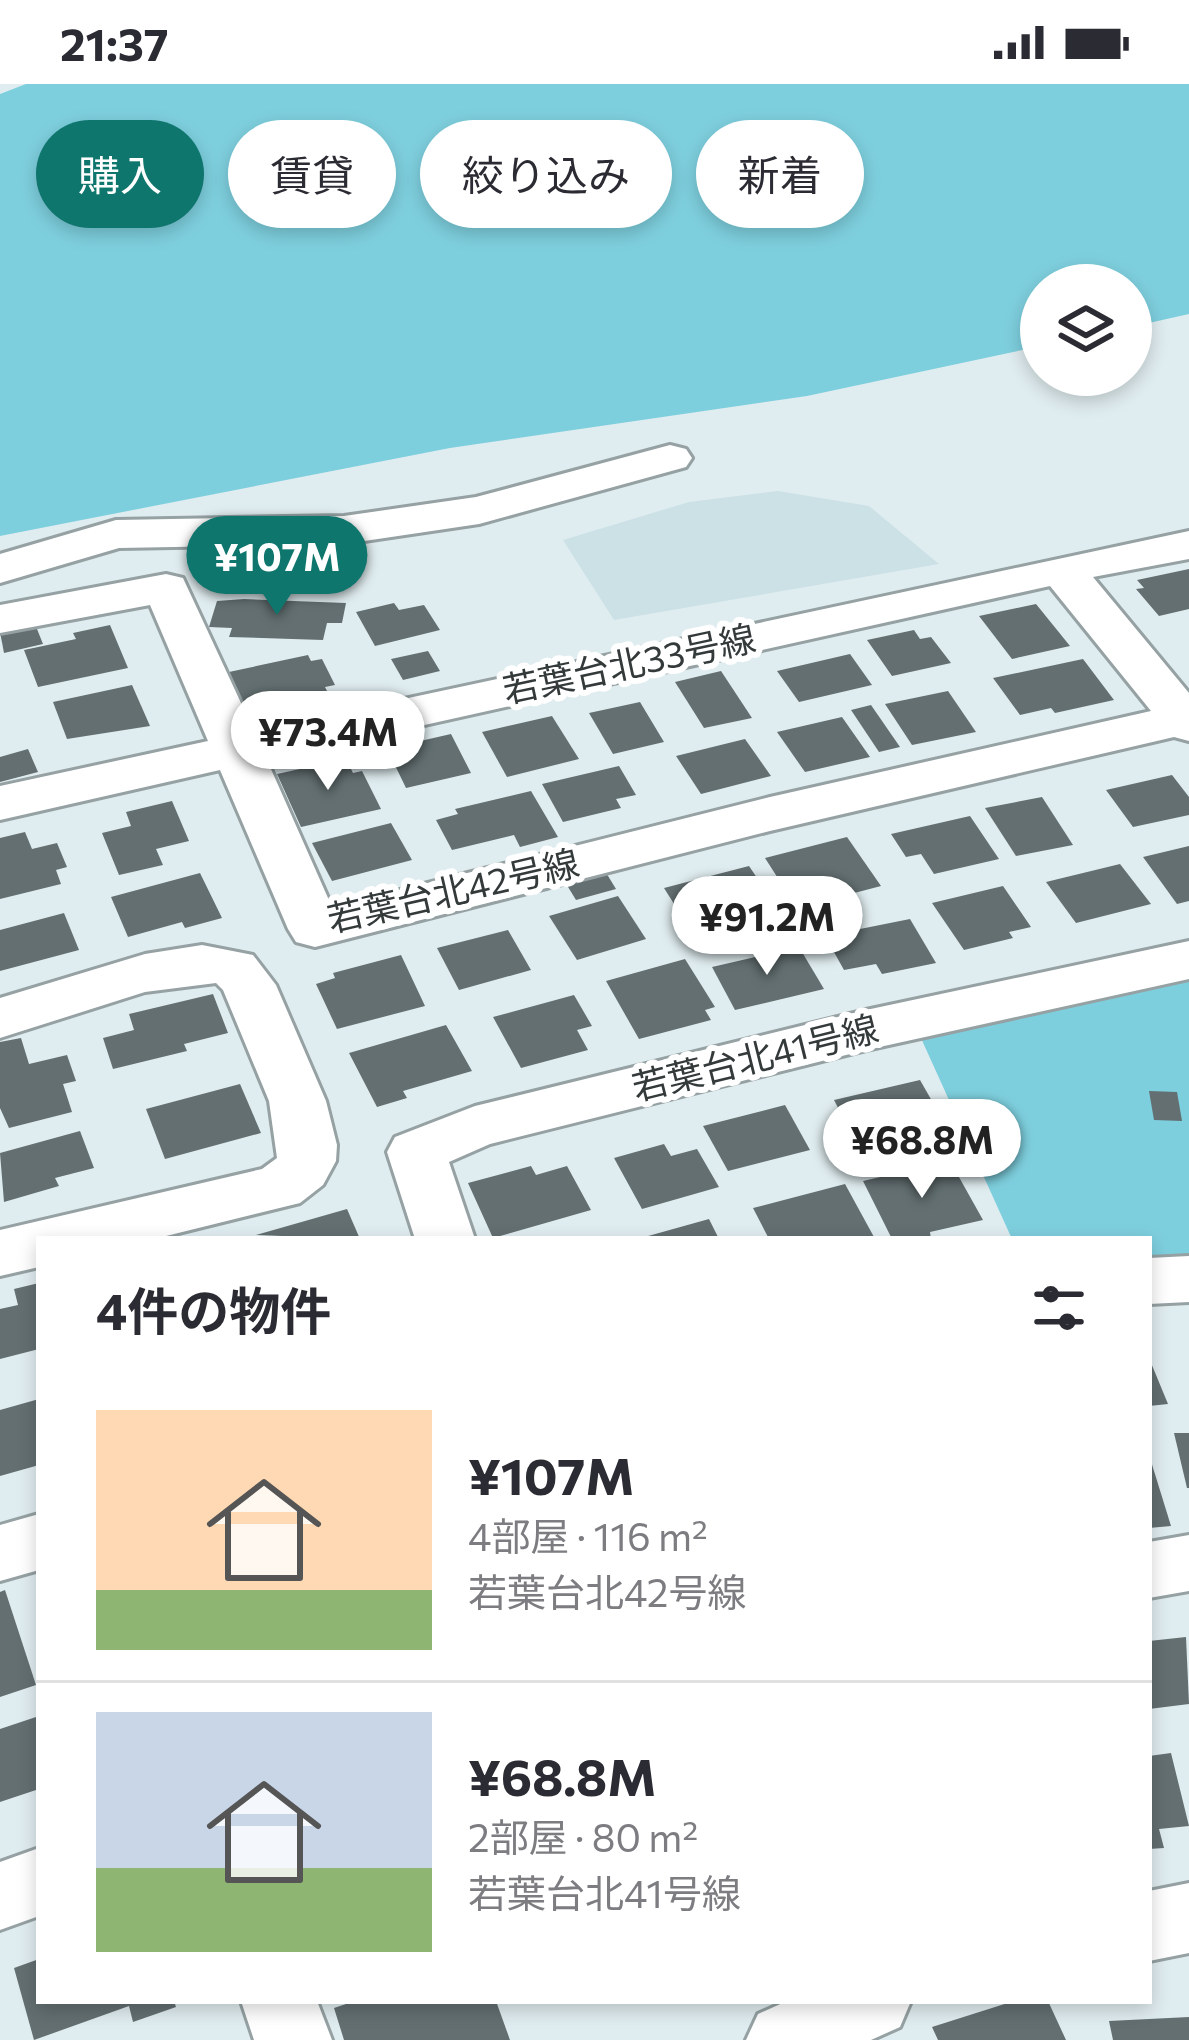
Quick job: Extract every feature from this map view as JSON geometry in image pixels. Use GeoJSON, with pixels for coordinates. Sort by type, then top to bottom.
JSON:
{"type":"FeatureCollection","features":[{"type":"Feature","properties":{"kind":"street"},"geometry":{"type":"LineString","coordinates":[[0,569],[116,534],[344,530],[478,510],[670,458]]}},
{"type":"Feature","properties":{"kind":"street","name":"若葉台北33号線"},"geometry":{"type":"LineString","coordinates":[[0,803],[1061,569],[1189,545]]}},
{"type":"Feature","properties":{"kind":"street"},"geometry":{"type":"LineString","coordinates":[[1061,569],[1186,722]]}},
{"type":"Feature","properties":{"kind":"street","name":"若葉台北42号線"},"geometry":{"type":"LineString","coordinates":[[0,619],[166,588],[316,929],[770,814],[1186,722]]}},
{"type":"Feature","properties":{"kind":"street","name":"若葉台北41号線"},"geometry":{"type":"LineString","coordinates":[[444,1236],[416,1152],[475,1127],[866,1030],[1189,960]]}},
{"type":"Feature","properties":{"kind":"street"},"geometry":{"type":"LineString","coordinates":[[0,1018],[170,968],[201,963],[233,969],[244,975],[251,990],[306,1128],[307,1159],[299,1173],[279,1187],[71,1236]]}},
{"type":"Feature","properties":{"kind":"street"},"geometry":{"type":"LineString","coordinates":[[0,1253],[36,1245]]}},
{"type":"Feature","properties":{"kind":"street"},"geometry":{"type":"LineString","coordinates":[[1152,1281],[1189,1279]]}},
{"type":"Feature","properties":{"kind":"street"},"geometry":{"type":"LineString","coordinates":[[0,1553],[36,1543]]}},
{"type":"Feature","properties":{"kind":"street"},"geometry":{"type":"LineString","coordinates":[[1152,1569],[1189,1563]]}},
{"type":"Feature","properties":{"kind":"street"},"geometry":{"type":"LineString","coordinates":[[0,1895],[36,1883]]}},
{"type":"Feature","properties":{"kind":"street"},"geometry":{"type":"LineString","coordinates":[[1152,1925],[1189,1918]]}},
{"type":"Feature","properties":{"kind":"street"},"geometry":{"type":"LineString","coordinates":[[280,2004],[293,2040]]}},
{"type":"Feature","properties":{"kind":"street"},"geometry":{"type":"LineString","coordinates":[[785,2040],[866,2004]]}},
{"type":"Feature","properties":{"kind":"shaded area"},"geometry":{"type":"Polygon","coordinates":[[[26,84],[1189,84],[1189,314],[1152,322],[1152,264],[1020,264],[1020,350],[807,396],[450,448],[0,536],[0,94],[26,84]]]}},
{"type":"Feature","properties":{"kind":"shaded area"},"geometry":{"type":"Polygon","coordinates":[[[778,491],[869,506],[939,564],[614,620],[563,540],[689,502],[778,491]]]}},
{"type":"Feature","properties":{"kind":"shaded area"},"geometry":{"type":"Polygon","coordinates":[[[1189,977],[1189,1261],[1152,1264],[1152,1236],[1011,1236],[920,1036],[1189,977]]]}},
{"type":"Feature","properties":{"kind":"building"},"geometry":{"type":"Polygon","coordinates":[[[1189,569],[1189,609],[1159,616],[1136,589],[1144,588],[1137,580],[1189,569]]]}},
{"type":"Feature","properties":{"kind":"building"},"geometry":{"type":"Polygon","coordinates":[[[217,601],[346,603],[342,623],[327,623],[323,640],[229,637],[232,628],[209,627],[217,601]]]}},
{"type":"Feature","properties":{"kind":"building"},"geometry":{"type":"Polygon","coordinates":[[[394,603],[399,610],[424,605],[440,630],[375,646],[356,612],[394,603]]]}},
{"type":"Feature","properties":{"kind":"building"},"geometry":{"type":"Polygon","coordinates":[[[1036,604],[1070,646],[1012,659],[979,616],[1036,604]]]}},
{"type":"Feature","properties":{"kind":"building"},"geometry":{"type":"Polygon","coordinates":[[[35,624],[43,644],[4,653],[0,632],[35,624]]]}},
{"type":"Feature","properties":{"kind":"building"},"geometry":{"type":"Polygon","coordinates":[[[110,625],[128,668],[38,687],[24,650],[76,639],[73,633],[110,625]]]}},
{"type":"Feature","properties":{"kind":"building"},"geometry":{"type":"Polygon","coordinates":[[[914,630],[920,639],[931,637],[951,663],[892,676],[867,640],[914,630]]]}},
{"type":"Feature","properties":{"kind":"building"},"geometry":{"type":"Polygon","coordinates":[[[428,651],[440,671],[403,680],[391,659],[428,651]]]}},
{"type":"Feature","properties":{"kind":"building"},"geometry":{"type":"Polygon","coordinates":[[[850,654],[872,685],[799,702],[777,671],[850,654]]]}},
{"type":"Feature","properties":{"kind":"building"},"geometry":{"type":"Polygon","coordinates":[[[308,655],[311,661],[322,659],[335,685],[325,687],[329,695],[310,699],[306,691],[244,704],[229,672],[308,655]]]}},
{"type":"Feature","properties":{"kind":"building"},"geometry":{"type":"Polygon","coordinates":[[[1083,659],[1114,700],[1020,715],[993,678],[1083,659]]]}},
{"type":"Feature","properties":{"kind":"building"},"geometry":{"type":"Polygon","coordinates":[[[721,671],[752,718],[704,728],[675,682],[721,671]]]}},
{"type":"Feature","properties":{"kind":"building"},"geometry":{"type":"Polygon","coordinates":[[[132,685],[150,726],[67,739],[53,702],[132,685]]]}},
{"type":"Feature","properties":{"kind":"building"},"geometry":{"type":"Polygon","coordinates":[[[948,691],[976,732],[912,745],[885,704],[948,691]]]}},
{"type":"Feature","properties":{"kind":"building"},"geometry":{"type":"Polygon","coordinates":[[[640,702],[664,742],[613,754],[589,713],[640,702]]]}},
{"type":"Feature","properties":{"kind":"building"},"geometry":{"type":"Polygon","coordinates":[[[871,705],[900,747],[879,752],[851,710],[871,705]]]}},
{"type":"Feature","properties":{"kind":"building"},"geometry":{"type":"Polygon","coordinates":[[[552,716],[579,759],[507,777],[482,732],[552,716]]]}},
{"type":"Feature","properties":{"kind":"building"},"geometry":{"type":"Polygon","coordinates":[[[842,717],[870,757],[805,772],[777,732],[842,717]]]}},
{"type":"Feature","properties":{"kind":"building"},"geometry":{"type":"Polygon","coordinates":[[[451,734],[471,773],[406,788],[390,755],[419,749],[416,742],[451,734]]]}},
{"type":"Feature","properties":{"kind":"building"},"geometry":{"type":"Polygon","coordinates":[[[745,739],[771,776],[701,794],[676,756],[745,739]]]}},
{"type":"Feature","properties":{"kind":"building"},"geometry":{"type":"Polygon","coordinates":[[[28,749],[38,772],[0,782],[0,757],[28,749]]]}},
{"type":"Feature","properties":{"kind":"building"},"geometry":{"type":"Polygon","coordinates":[[[346,759],[353,773],[362,771],[381,809],[301,827],[277,774],[346,759]]]}},
{"type":"Feature","properties":{"kind":"building"},"geometry":{"type":"Polygon","coordinates":[[[619,766],[636,795],[616,799],[621,808],[563,822],[542,784],[619,766]]]}},
{"type":"Feature","properties":{"kind":"building"},"geometry":{"type":"Polygon","coordinates":[[[1172,775],[1189,797],[1189,815],[1133,827],[1106,790],[1172,775]]]}},
{"type":"Feature","properties":{"kind":"building"},"geometry":{"type":"Polygon","coordinates":[[[531,791],[558,837],[520,847],[514,835],[452,850],[436,820],[458,814],[455,809],[531,791]]]}},
{"type":"Feature","properties":{"kind":"building"},"geometry":{"type":"Polygon","coordinates":[[[1042,797],[1073,845],[1016,856],[985,808],[1042,797]]]}},
{"type":"Feature","properties":{"kind":"building"},"geometry":{"type":"Polygon","coordinates":[[[172,801],[189,841],[156,849],[163,865],[119,875],[102,833],[131,826],[126,812],[172,801]]]}},
{"type":"Feature","properties":{"kind":"building"},"geometry":{"type":"Polygon","coordinates":[[[970,816],[999,859],[934,874],[921,854],[906,857],[891,834],[970,816]]]}},
{"type":"Feature","properties":{"kind":"building"},"geometry":{"type":"Polygon","coordinates":[[[391,823],[412,860],[332,881],[312,843],[391,823]]]}},
{"type":"Feature","properties":{"kind":"building"},"geometry":{"type":"Polygon","coordinates":[[[25,832],[32,849],[57,843],[67,867],[56,870],[61,884],[0,899],[0,838],[25,832]]]}},
{"type":"Feature","properties":{"kind":"building"},"geometry":{"type":"Polygon","coordinates":[[[847,837],[881,886],[797,908],[765,858],[847,837]]]}},
{"type":"Feature","properties":{"kind":"building"},"geometry":{"type":"Polygon","coordinates":[[[1189,846],[1189,901],[1177,904],[1143,857],[1189,846]]]}},
{"type":"Feature","properties":{"kind":"building"},"geometry":{"type":"Polygon","coordinates":[[[1120,864],[1151,904],[1076,923],[1046,882],[1120,864]]]}},
{"type":"Feature","properties":{"kind":"building"},"geometry":{"type":"Polygon","coordinates":[[[749,866],[772,900],[686,923],[664,888],[749,866]]]}},
{"type":"Feature","properties":{"kind":"building"},"geometry":{"type":"Polygon","coordinates":[[[605,871],[616,889],[576,900],[565,882],[605,871]]]}},
{"type":"Feature","properties":{"kind":"building"},"geometry":{"type":"Polygon","coordinates":[[[200,873],[222,918],[185,928],[182,922],[128,937],[111,897],[200,873]]]}},
{"type":"Feature","properties":{"kind":"building"},"geometry":{"type":"Polygon","coordinates":[[[1003,886],[1031,927],[1009,932],[1013,938],[964,950],[932,903],[1003,886]]]}},
{"type":"Feature","properties":{"kind":"building"},"geometry":{"type":"Polygon","coordinates":[[[618,896],[646,939],[577,960],[549,916],[618,896]]]}},
{"type":"Feature","properties":{"kind":"building"},"geometry":{"type":"Polygon","coordinates":[[[64,913],[79,950],[0,971],[0,930],[64,913]]]}},
{"type":"Feature","properties":{"kind":"building"},"geometry":{"type":"Polygon","coordinates":[[[910,919],[936,963],[882,974],[876,964],[844,970],[825,936],[910,919]]]}},
{"type":"Feature","properties":{"kind":"building"},"geometry":{"type":"Polygon","coordinates":[[[508,930],[531,970],[459,990],[437,948],[508,930]]]}},
{"type":"Feature","properties":{"kind":"building"},"geometry":{"type":"Polygon","coordinates":[[[799,947],[824,989],[735,1010],[712,967],[799,947]]]}},
{"type":"Feature","properties":{"kind":"building"},"geometry":{"type":"Polygon","coordinates":[[[401,955],[425,1006],[337,1029],[316,984],[335,978],[333,973],[401,955]]]}},
{"type":"Feature","properties":{"kind":"building"},"geometry":{"type":"Polygon","coordinates":[[[685,959],[715,1007],[705,1010],[711,1020],[639,1039],[606,981],[685,959]]]}},
{"type":"Feature","properties":{"kind":"building"},"geometry":{"type":"Polygon","coordinates":[[[213,994],[228,1033],[184,1044],[187,1051],[113,1069],[103,1038],[134,1030],[129,1014],[213,994]]]}},
{"type":"Feature","properties":{"kind":"building"},"geometry":{"type":"Polygon","coordinates":[[[574,995],[592,1026],[577,1030],[588,1050],[521,1068],[493,1017],[574,995]]]}},
{"type":"Feature","properties":{"kind":"building"},"geometry":{"type":"Polygon","coordinates":[[[446,1025],[472,1071],[403,1091],[407,1098],[377,1107],[349,1053],[446,1025]]]}},
{"type":"Feature","properties":{"kind":"building"},"geometry":{"type":"Polygon","coordinates":[[[21,1038],[29,1064],[67,1055],[76,1081],[63,1084],[72,1112],[9,1128],[0,1108],[0,1042],[21,1038]]]}},
{"type":"Feature","properties":{"kind":"building"},"geometry":{"type":"Polygon","coordinates":[[[920,1080],[944,1122],[856,1142],[834,1100],[920,1080]]]}},
{"type":"Feature","properties":{"kind":"building"},"geometry":{"type":"Polygon","coordinates":[[[240,1084],[261,1133],[165,1159],[146,1109],[240,1084]]]}},
{"type":"Feature","properties":{"kind":"building"},"geometry":{"type":"Polygon","coordinates":[[[1149,1091],[1177,1092],[1182,1121],[1154,1120],[1149,1091]]]}},
{"type":"Feature","properties":{"kind":"building"},"geometry":{"type":"Polygon","coordinates":[[[785,1105],[810,1150],[728,1171],[703,1126],[785,1105]]]}},
{"type":"Feature","properties":{"kind":"building"},"geometry":{"type":"Polygon","coordinates":[[[80,1131],[94,1168],[55,1178],[59,1186],[4,1202],[0,1153],[80,1131]]]}},
{"type":"Feature","properties":{"kind":"building"},"geometry":{"type":"Polygon","coordinates":[[[664,1144],[671,1156],[697,1149],[719,1187],[642,1209],[614,1158],[664,1144]]]}},
{"type":"Feature","properties":{"kind":"building"},"geometry":{"type":"Polygon","coordinates":[[[950,1161],[983,1220],[930,1232],[931,1236],[890,1236],[863,1181],[950,1161]]]}},
{"type":"Feature","properties":{"kind":"building"},"geometry":{"type":"Polygon","coordinates":[[[531,1166],[536,1175],[567,1166],[591,1210],[492,1236],[468,1183],[531,1166]]]}},
{"type":"Feature","properties":{"kind":"building"},"geometry":{"type":"Polygon","coordinates":[[[845,1184],[873,1236],[767,1236],[753,1208],[845,1184]]]}},
{"type":"Feature","properties":{"kind":"building"},"geometry":{"type":"Polygon","coordinates":[[[347,1209],[359,1236],[282,1236],[256,1235],[347,1209]]]}},
{"type":"Feature","properties":{"kind":"building"},"geometry":{"type":"Polygon","coordinates":[[[709,1219],[718,1236],[648,1236],[709,1219]]]}},
{"type":"Feature","properties":{"kind":"building"},"geometry":{"type":"Polygon","coordinates":[[[36,1284],[36,1350],[0,1359],[0,1309],[18,1305],[14,1289],[36,1284]]]}},
{"type":"Feature","properties":{"kind":"building"},"geometry":{"type":"Polygon","coordinates":[[[1152,1365],[1168,1404],[1152,1406],[1152,1365]]]}},
{"type":"Feature","properties":{"kind":"building"},"geometry":{"type":"Polygon","coordinates":[[[36,1400],[36,1466],[0,1476],[0,1410],[36,1400]]]}},
{"type":"Feature","properties":{"kind":"building"},"geometry":{"type":"Polygon","coordinates":[[[1174,1433],[1189,1433],[1189,1488],[1187,1488],[1174,1433]]]}},
{"type":"Feature","properties":{"kind":"building"},"geometry":{"type":"Polygon","coordinates":[[[1152,1464],[1171,1526],[1152,1528],[1152,1464]]]}},
{"type":"Feature","properties":{"kind":"building"},"geometry":{"type":"Polygon","coordinates":[[[5,1590],[36,1685],[0,1697],[0,1592],[5,1590]]]}},
{"type":"Feature","properties":{"kind":"building"},"geometry":{"type":"Polygon","coordinates":[[[1186,1637],[1189,1704],[1152,1709],[1152,1641],[1186,1637]]]}},
{"type":"Feature","properties":{"kind":"building"},"geometry":{"type":"Polygon","coordinates":[[[36,1717],[36,1790],[0,1802],[0,1729],[36,1717]]]}},
{"type":"Feature","properties":{"kind":"building"},"geometry":{"type":"Polygon","coordinates":[[[1171,1753],[1189,1826],[1159,1829],[1164,1848],[1152,1849],[1152,1756],[1171,1753]]]}},
{"type":"Feature","properties":{"kind":"building"},"geometry":{"type":"Polygon","coordinates":[[[36,1960],[36,2004],[176,2007],[133,2022],[129,2006],[34,2040],[14,1968],[36,1960]]]}},
{"type":"Feature","properties":{"kind":"building"},"geometry":{"type":"Polygon","coordinates":[[[346,2004],[497,2004],[510,2040],[344,2040],[334,2008],[346,2004]]]}},
{"type":"Feature","properties":{"kind":"building"},"geometry":{"type":"Polygon","coordinates":[[[1005,2004],[1049,2004],[1066,2040],[938,2040],[932,2027],[1005,2004]]]}},
{"type":"Feature","properties":{"kind":"building"},"geometry":{"type":"Polygon","coordinates":[[[1189,2017],[1189,2040],[1113,2040],[1109,2021],[1189,2017]]]}}]}
